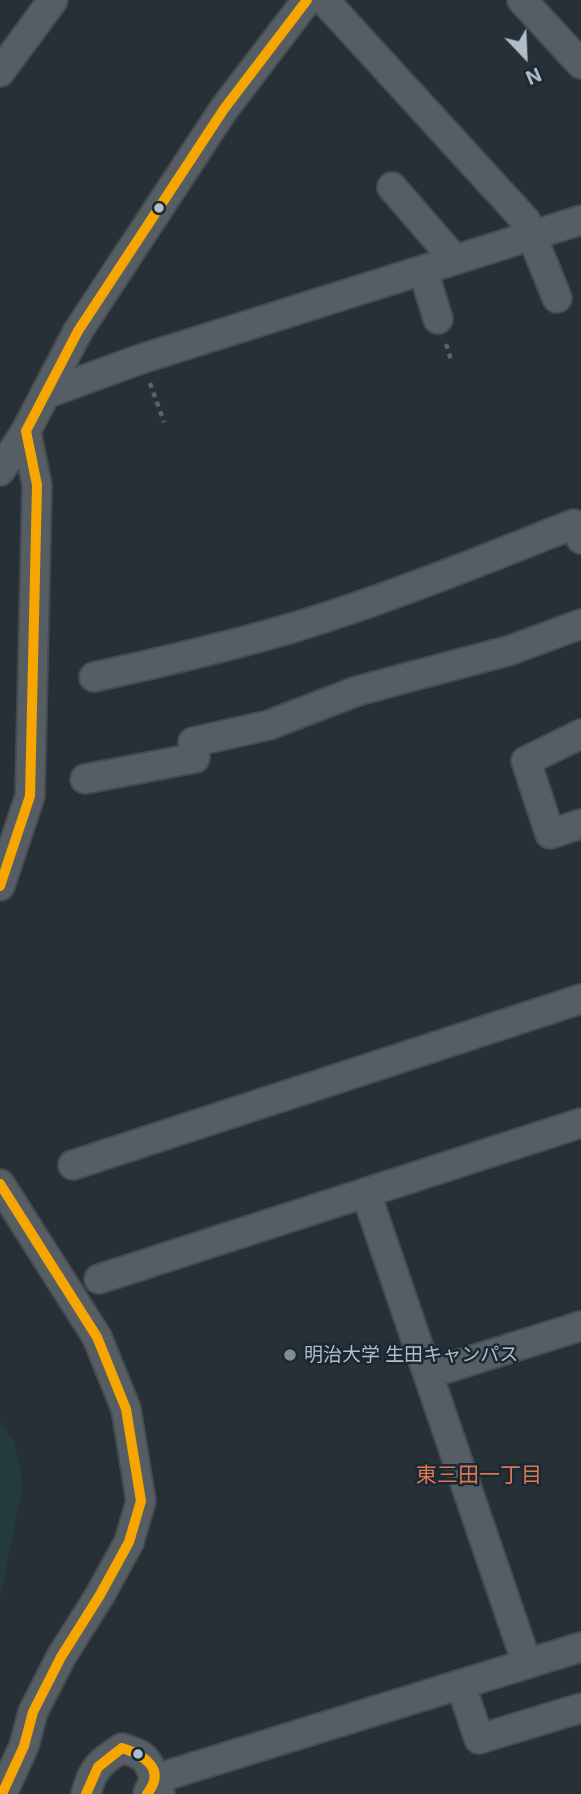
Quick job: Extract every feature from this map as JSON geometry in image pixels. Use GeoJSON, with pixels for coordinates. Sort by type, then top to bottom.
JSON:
{"type":"FeatureCollection","features":[{"type":"Feature","properties":{"kind":"street"},"geometry":{"type":"LineString","coordinates":[[0,72],[54,0]]}},
{"type":"Feature","properties":{"kind":"street"},"geometry":{"type":"LineString","coordinates":[[0,471],[26,431],[78,331],[225,109],[307,0]]}},
{"type":"Feature","properties":{"kind":"street"},"geometry":{"type":"LineString","coordinates":[[324,0],[526,221],[534,235],[557,298]]}},
{"type":"Feature","properties":{"kind":"street"},"geometry":{"type":"LineString","coordinates":[[534,5],[581,65]]}},
{"type":"Feature","properties":{"kind":"street"},"geometry":{"type":"LineString","coordinates":[[392,187],[455,260]]}},
{"type":"Feature","properties":{"kind":"street"},"geometry":{"type":"LineString","coordinates":[[45,394],[141,359],[581,220]]}},
{"type":"Feature","properties":{"kind":"street"},"geometry":{"type":"LineString","coordinates":[[423,270],[438,319]]}},
{"type":"Feature","properties":{"kind":"street"},"geometry":{"type":"LineString","coordinates":[[0,886],[30,796],[37,485],[26,431]]}},
{"type":"Feature","properties":{"kind":"street"},"geometry":{"type":"LineString","coordinates":[[94,677],[169,661],[286,630],[422,584],[573,524],[581,539]]}},
{"type":"Feature","properties":{"kind":"street"},"geometry":{"type":"LineString","coordinates":[[85,779],[195,758],[193,742],[269,725],[357,691],[511,650],[581,624]]}},
{"type":"Feature","properties":{"kind":"street"},"geometry":{"type":"LineString","coordinates":[[581,734],[526,761],[550,834],[581,824]]}},
{"type":"Feature","properties":{"kind":"street"},"geometry":{"type":"LineString","coordinates":[[73,1165],[581,999]]}},
{"type":"Feature","properties":{"kind":"street"},"geometry":{"type":"LineString","coordinates":[[99,1279],[581,1123]]}},
{"type":"Feature","properties":{"kind":"street"},"geometry":{"type":"LineString","coordinates":[[0,1184],[97,1337],[126,1409],[141,1501],[128,1542],[100,1595],[61,1657],[33,1712],[24,1746],[2,1794]]}},
{"type":"Feature","properties":{"kind":"street"},"geometry":{"type":"LineString","coordinates":[[366,1193],[527,1664]]}},
{"type":"Feature","properties":{"kind":"street"},"geometry":{"type":"LineString","coordinates":[[428,1374],[581,1326]]}},
{"type":"Feature","properties":{"kind":"street"},"geometry":{"type":"LineString","coordinates":[[86,1794],[90,1776],[106,1758],[122,1748],[138,1753],[149,1761],[154,1789],[581,1647]]}},
{"type":"Feature","properties":{"kind":"street"},"geometry":{"type":"LineString","coordinates":[[461,1685],[479,1739],[581,1708]]}},
{"type":"Feature","properties":{"kind":"path"},"geometry":{"type":"LineString","coordinates":[[141,359],[164,422]]}},
{"type":"Feature","properties":{"kind":"green space"},"geometry":{"type":"Polygon","coordinates":[[[0,1420],[15,1443],[23,1486],[0,1600],[0,1420]]]}},
{"type":"Feature","properties":{"kind":"transit line"},"geometry":{"type":"LineString","coordinates":[[0,886],[30,796],[37,485],[26,431],[78,331],[224,109],[307,0]]}},
{"type":"Feature","properties":{"kind":"transit line"},"geometry":{"type":"LineString","coordinates":[[0,1184],[97,1337],[126,1409],[141,1501],[129,1542],[61,1657],[33,1712],[24,1746],[2,1794]]}},
{"type":"Feature","properties":{"kind":"transit line"},"geometry":{"type":"LineString","coordinates":[[86,1794],[98,1767],[122,1748],[145,1759],[154,1770],[153,1785],[147,1794]]}},
{"type":"Feature","properties":{"kind":"place","name":"明治大学 生田キャンパス"},"geometry":{"type":"Point","coordinates":[290,1355]}},
{"type":"Feature","properties":{"kind":"district","name":"東三田一丁目"},"geometry":{"type":"Point","coordinates":[479,1476]}}]}
